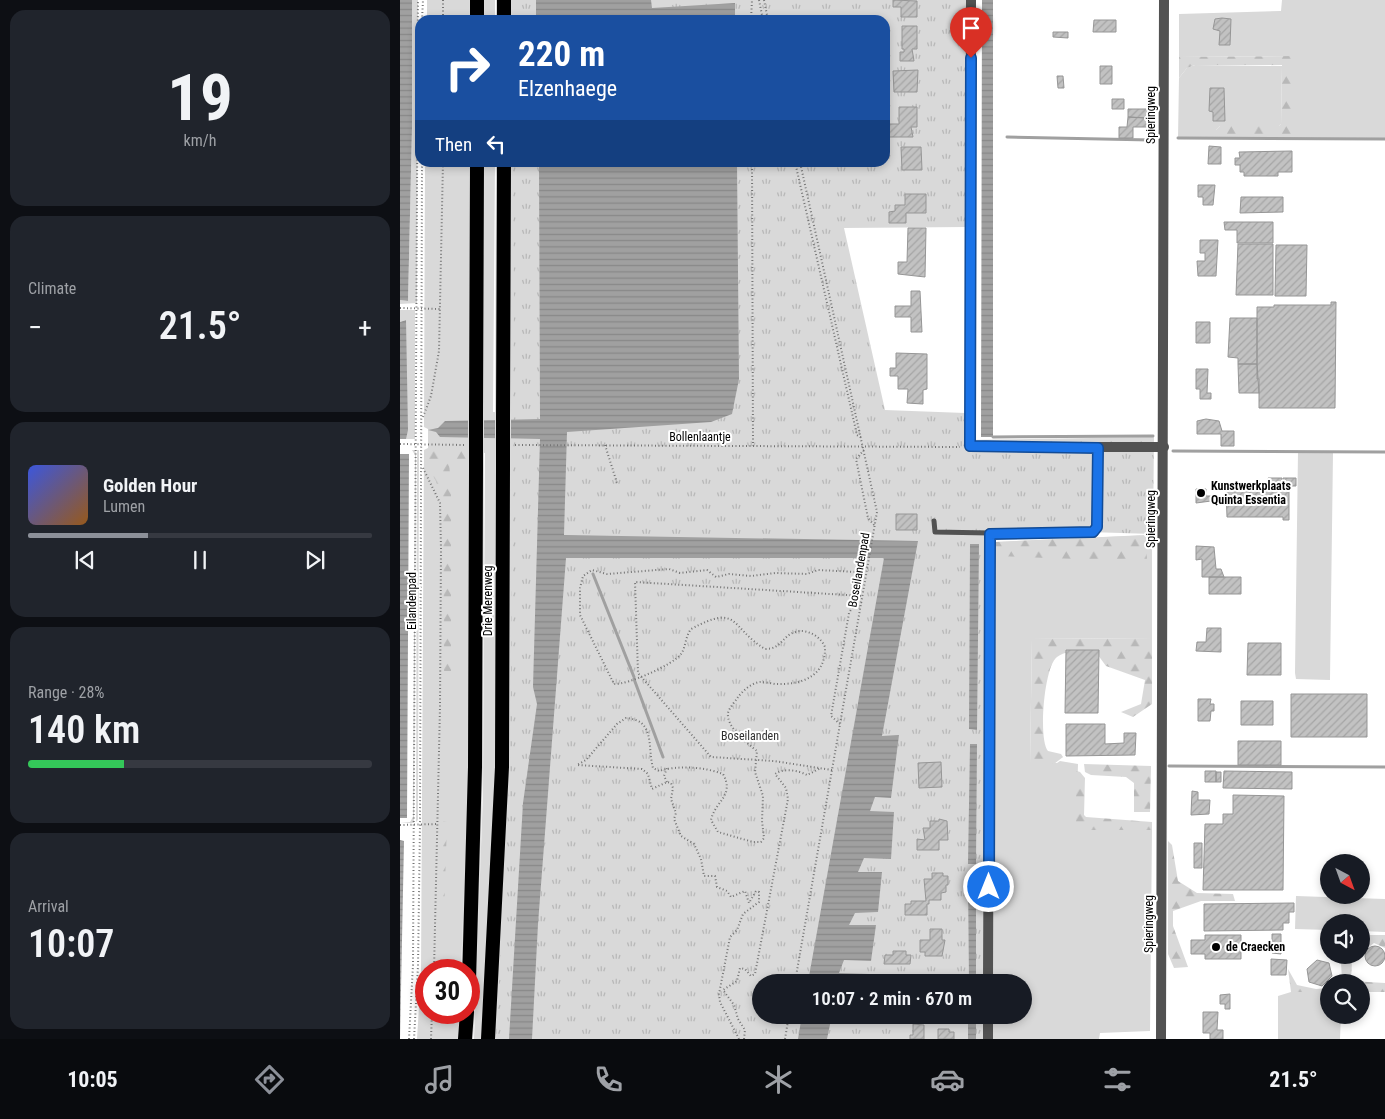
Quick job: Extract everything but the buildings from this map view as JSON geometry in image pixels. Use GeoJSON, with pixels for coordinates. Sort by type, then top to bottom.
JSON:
{"type":"FeatureCollection","features":[{"type":"Feature","properties":{"kind":"highway"},"geometry":{"type":"LineString","coordinates":[[477,0],[477,15]]}},
{"type":"Feature","properties":{"kind":"highway"},"geometry":{"type":"LineString","coordinates":[[504,0],[504,15]]}},
{"type":"Feature","properties":{"kind":"highway","name":"Drie Merenweg"},"geometry":{"type":"LineString","coordinates":[[470,959],[475,767],[477,167]]}},
{"type":"Feature","properties":{"kind":"highway","name":"Drie Merenweg"},"geometry":{"type":"LineString","coordinates":[[488,1039],[502,766],[504,167]]}},
{"type":"Feature","properties":{"kind":"highway"},"geometry":{"type":"LineString","coordinates":[[465,1039],[466,1024]]}},
{"type":"Feature","properties":{"kind":"street"},"geometry":{"type":"LineString","coordinates":[[971,0],[970,446],[1164,447]]}},
{"type":"Feature","properties":{"kind":"street","name":"Spieringweg"},"geometry":{"type":"LineString","coordinates":[[1161,1039],[1164,0]]}},
{"type":"Feature","properties":{"kind":"street"},"geometry":{"type":"LineString","coordinates":[[988,974],[990,534],[1093,532],[1097,527],[1098,448]]}},
{"type":"Feature","properties":{"kind":"street"},"geometry":{"type":"LineString","coordinates":[[988,1024],[988,1039]]}},
{"type":"Feature","properties":{"kind":"lane"},"geometry":{"type":"LineString","coordinates":[[934,521],[935,532],[990,534]]}},
{"type":"Feature","properties":{"kind":"path"},"geometry":{"type":"LineString","coordinates":[[418,0],[418,15]]}},
{"type":"Feature","properties":{"kind":"path"},"geometry":{"type":"LineString","coordinates":[[422,15],[423,0]]}},
{"type":"Feature","properties":{"kind":"path"},"geometry":{"type":"LineString","coordinates":[[443,0],[443,15]]}},
{"type":"Feature","properties":{"kind":"path"},"geometry":{"type":"LineString","coordinates":[[751,15],[752,0]]}},
{"type":"Feature","properties":{"kind":"path"},"geometry":{"type":"LineString","coordinates":[[759,0],[762,15]]}},
{"type":"Feature","properties":{"kind":"path"},"geometry":{"type":"LineString","coordinates":[[764,0],[767,15]]}},
{"type":"Feature","properties":{"kind":"path"},"geometry":{"type":"LineString","coordinates":[[409,1039],[413,965],[417,167]]}},
{"type":"Feature","properties":{"kind":"path","name":"Eilandenpad"},"geometry":{"type":"LineString","coordinates":[[414,1039],[418,966],[420,824],[422,167]]}},
{"type":"Feature","properties":{"kind":"path"},"geometry":{"type":"LineString","coordinates":[[422,419],[431,396],[439,351],[443,167]]}},
{"type":"Feature","properties":{"kind":"path"},"geometry":{"type":"LineString","coordinates":[[752,167],[753,446]]}},
{"type":"Feature","properties":{"kind":"path"},"geometry":{"type":"LineString","coordinates":[[796,167],[857,435],[862,438]]}},
{"type":"Feature","properties":{"kind":"path","name":"Boseilandenpad"},"geometry":{"type":"LineString","coordinates":[[796,974],[877,512],[801,167]]}},
{"type":"Feature","properties":{"kind":"path"},"geometry":{"type":"LineString","coordinates":[[400,308],[440,309]]}},
{"type":"Feature","properties":{"kind":"path"},"geometry":{"type":"LineString","coordinates":[[400,444],[422,445]]}},
{"type":"Feature","properties":{"kind":"path","name":"Bollenlaantje"},"geometry":{"type":"LineString","coordinates":[[536,445],[864,448],[970,446]]}},
{"type":"Feature","properties":{"kind":"path"},"geometry":{"type":"LineString","coordinates":[[605,445],[617,483]]}},
{"type":"Feature","properties":{"kind":"path"},"geometry":{"type":"LineString","coordinates":[[864,448],[856,459],[868,518],[875,526]]}},
{"type":"Feature","properties":{"kind":"path"},"geometry":{"type":"LineString","coordinates":[[422,466],[440,503],[440,697],[434,959]]}},
{"type":"Feature","properties":{"kind":"path"},"geometry":{"type":"LineString","coordinates":[[667,782],[652,788],[648,774],[642,769],[577,766],[586,760],[617,724],[626,718],[635,718],[643,724],[650,735],[650,758],[653,768],[659,771],[667,768],[711,770],[723,774],[727,781],[728,790],[712,820],[718,832],[758,843],[764,840],[762,821],[763,796],[755,772],[758,751],[739,736],[728,716],[728,712],[740,695],[754,684],[760,682],[792,683],[814,677],[823,665],[825,652],[823,642],[817,636],[806,632],[795,632],[774,649],[765,649],[739,624],[724,617],[713,618],[691,630],[682,653],[675,660],[652,672],[620,684],[614,684],[580,615],[581,580],[587,571],[595,570],[607,574],[669,569],[680,573],[707,570],[716,577],[729,574],[751,576],[775,573],[807,574],[818,570],[857,572],[868,567]]}},
{"type":"Feature","properties":{"kind":"path"},"geometry":{"type":"LineString","coordinates":[[832,770],[752,758],[711,757],[640,676],[637,670],[635,582],[863,596]]}},
{"type":"Feature","properties":{"kind":"path"},"geometry":{"type":"LineString","coordinates":[[840,724],[831,716],[836,677],[849,613],[853,606],[862,602]]}},
{"type":"Feature","properties":{"kind":"path"},"geometry":{"type":"LineString","coordinates":[[667,768],[664,776],[673,788],[671,799],[676,809],[674,819],[676,826],[681,836],[694,844],[701,859],[704,876],[715,876],[717,887],[727,891],[731,897],[745,891],[749,903],[756,891],[759,892],[759,902],[743,914],[737,930],[730,937],[719,994],[720,1002],[739,1039]]}},
{"type":"Feature","properties":{"kind":"path"},"geometry":{"type":"LineString","coordinates":[[744,1039],[745,1030],[738,1019],[736,1009],[723,990],[737,981],[740,968],[745,969],[751,976],[755,974],[788,799],[786,788],[776,774],[780,771],[789,771],[801,772],[807,775],[820,768]]}},
{"type":"Feature","properties":{"kind":"path"},"geometry":{"type":"LineString","coordinates":[[400,825],[438,824]]}},
{"type":"Feature","properties":{"kind":"path"},"geometry":{"type":"LineString","coordinates":[[431,1039],[432,1024]]}},
{"type":"Feature","properties":{"kind":"path"},"geometry":{"type":"LineString","coordinates":[[785,1039],[788,1024]]}},
{"type":"Feature","properties":{"kind":"green space"},"geometry":{"type":"Polygon","coordinates":[[[412,0],[418,0],[418,15],[415,15],[417,303],[400,304],[400,300],[408,301],[412,128],[412,0]]]}},
{"type":"Feature","properties":{"kind":"green space"},"geometry":{"type":"Polygon","coordinates":[[[427,0],[472,0],[472,15],[427,15],[427,0]]]}},
{"type":"Feature","properties":{"kind":"green space"},"geometry":{"type":"Polygon","coordinates":[[[483,0],[495,0],[495,15],[483,15],[483,0]]]}},
{"type":"Feature","properties":{"kind":"green space","name":"Boseilanden"},"geometry":{"type":"Polygon","coordinates":[[[511,0],[967,0],[966,227],[844,228],[885,410],[965,413],[965,440],[1154,437],[1153,534],[995,529],[986,974],[752,974],[752,1024],[985,1024],[985,1039],[490,1039],[511,689],[513,167],[890,167],[890,15],[511,15],[511,0]]]}},
{"type":"Feature","properties":{"kind":"green space"},"geometry":{"type":"Polygon","coordinates":[[[1282,0],[1385,0],[1385,139],[1293,139],[1293,56],[1179,57],[1179,14],[1281,11],[1282,0]]]}},
{"type":"Feature","properties":{"kind":"green space"},"geometry":{"type":"Polygon","coordinates":[[[1293,56],[1293,139],[1216,138],[1216,130],[1220,126],[1279,126],[1281,124],[1282,65],[1195,65],[1187,68],[1179,78],[1179,57],[1293,56]]]}},
{"type":"Feature","properties":{"kind":"green space"},"geometry":{"type":"Polygon","coordinates":[[[1195,65],[1282,66],[1281,124],[1279,126],[1220,126],[1216,130],[1216,138],[1178,138],[1179,78],[1187,68],[1195,65]]]}},
{"type":"Feature","properties":{"kind":"green space"},"geometry":{"type":"Polygon","coordinates":[[[425,167],[495,167],[493,412],[508,413],[504,167],[539,167],[540,448],[496,852],[484,1039],[474,1039],[475,1024],[480,1024],[480,959],[477,959],[483,793],[485,453],[470,451],[468,785],[461,959],[421,959],[424,450],[428,448],[428,429],[424,427],[425,167]]]}},
{"type":"Feature","properties":{"kind":"green space"},"geometry":{"type":"Polygon","coordinates":[[[400,310],[415,310],[415,439],[406,439],[406,320],[400,322],[400,310]]]}},
{"type":"Feature","properties":{"kind":"green space"},"geometry":{"type":"Polygon","coordinates":[[[465,448],[466,460],[453,459],[449,462],[451,488],[451,671],[444,671],[443,505],[436,481],[426,464],[428,449],[465,448]]]}},
{"type":"Feature","properties":{"kind":"green space"},"geometry":{"type":"Polygon","coordinates":[[[412,450],[415,450],[416,454],[414,823],[400,823],[410,822],[413,817],[415,455],[412,450]]]}},
{"type":"Feature","properties":{"kind":"green space"},"geometry":{"type":"Polygon","coordinates":[[[417,450],[419,450],[418,820],[416,822],[417,450]]]}},
{"type":"Feature","properties":{"kind":"green space"},"geometry":{"type":"Polygon","coordinates":[[[1298,452],[1333,453],[1330,680],[1296,679],[1295,673],[1298,452]]]}},
{"type":"Feature","properties":{"kind":"green space"},"geometry":{"type":"Polygon","coordinates":[[[1146,535],[1147,562],[996,556],[996,542],[1146,535]]]}},
{"type":"Feature","properties":{"kind":"green space"},"geometry":{"type":"Polygon","coordinates":[[[1152,535],[1152,638],[1032,639],[1030,763],[1057,763],[1060,761],[1078,764],[1076,830],[1152,830],[1150,1031],[1100,1033],[1099,1039],[992,1039],[993,1024],[1032,1024],[1032,974],[993,974],[996,542],[1152,535]]]}},
{"type":"Feature","properties":{"kind":"green space"},"geometry":{"type":"Polygon","coordinates":[[[1152,638],[1152,704],[1133,717],[1121,712],[1141,704],[1145,680],[1106,666],[1095,651],[1071,652],[1057,657],[1052,663],[1046,688],[1043,733],[1048,751],[1061,754],[1063,757],[1054,764],[1030,763],[1032,639],[1152,638]]]}},
{"type":"Feature","properties":{"kind":"green space"},"geometry":{"type":"Polygon","coordinates":[[[1084,764],[1151,766],[1150,812],[1134,812],[1134,783],[1126,777],[1091,775],[1085,772],[1084,764]]]}},
{"type":"Feature","properties":{"kind":"green space"},"geometry":{"type":"Polygon","coordinates":[[[1076,771],[1080,772],[1085,778],[1084,815],[1086,817],[1152,822],[1152,830],[1076,830],[1076,771]]]}},
{"type":"Feature","properties":{"kind":"green space"},"geometry":{"type":"Polygon","coordinates":[[[443,821],[447,822],[444,915],[440,916],[443,821]]]}},
{"type":"Feature","properties":{"kind":"green space"},"geometry":{"type":"Polygon","coordinates":[[[1168,841],[1172,845],[1178,881],[1197,893],[1233,894],[1235,901],[1201,901],[1173,911],[1173,926],[1188,967],[1174,968],[1168,954],[1168,841]]]}},
{"type":"Feature","properties":{"kind":"green space"},"geometry":{"type":"Polygon","coordinates":[[[1296,896],[1320,897],[1320,904],[1370,904],[1370,898],[1385,899],[1385,932],[1370,931],[1370,914],[1320,914],[1320,930],[1295,929],[1296,896]]]}},
{"type":"Feature","properties":{"kind":"green space"},"geometry":{"type":"Polygon","coordinates":[[[1370,935],[1385,935],[1385,948],[1374,943],[1370,946],[1370,935]]]}},
{"type":"Feature","properties":{"kind":"green space"},"geometry":{"type":"Polygon","coordinates":[[[1341,964],[1352,964],[1351,974],[1342,974],[1341,964]]]}},
{"type":"Feature","properties":{"kind":"green space"},"geometry":{"type":"Polygon","coordinates":[[[1288,969],[1297,985],[1320,989],[1320,992],[1291,992],[1288,969]]]}},
{"type":"Feature","properties":{"kind":"green space"},"geometry":{"type":"Polygon","coordinates":[[[1370,982],[1385,983],[1385,992],[1370,992],[1370,982]]]}},
{"type":"Feature","properties":{"kind":"green space"},"geometry":{"type":"Polygon","coordinates":[[[1291,992],[1320,992],[1320,1024],[1341,1024],[1340,1039],[1278,1039],[1278,996],[1291,992]]]}},
{"type":"Feature","properties":{"kind":"green space"},"geometry":{"type":"Polygon","coordinates":[[[418,1024],[459,1024],[458,1039],[417,1039],[418,1024]]]}},
{"type":"Feature","properties":{"kind":"shaded area"},"geometry":{"type":"Polygon","coordinates":[[[400,0],[412,0],[412,128],[408,301],[400,300],[400,0]]]}},
{"type":"Feature","properties":{"kind":"shaded area"},"geometry":{"type":"Polygon","coordinates":[[[536,0],[651,0],[652,8],[735,3],[735,15],[536,15],[536,0]]]}},
{"type":"Feature","properties":{"kind":"shaded area"},"geometry":{"type":"Polygon","coordinates":[[[982,0],[993,0],[993,437],[981,437],[982,0]]]}},
{"type":"Feature","properties":{"kind":"shaded area"},"geometry":{"type":"Polygon","coordinates":[[[539,167],[737,167],[739,379],[732,414],[711,422],[567,432],[564,535],[918,541],[882,736],[899,735],[891,798],[875,797],[870,811],[894,812],[891,859],[864,858],[858,872],[882,872],[878,912],[855,913],[849,925],[876,925],[871,961],[844,960],[839,973],[869,974],[809,974],[884,558],[566,558],[538,924],[532,1039],[509,1039],[523,803],[537,704],[533,687],[540,439],[440,437],[436,432],[428,430],[438,428],[445,421],[540,419],[539,167]]]}},
{"type":"Feature","properties":{"kind":"shaded area"},"geometry":{"type":"Polygon","coordinates":[[[406,320],[408,430],[406,439],[400,439],[400,322],[406,320]]]}},
{"type":"Feature","properties":{"kind":"shaded area"},"geometry":{"type":"Polygon","coordinates":[[[400,454],[409,454],[407,818],[400,818],[400,454]]]}},
{"type":"Feature","properties":{"kind":"shaded area"},"geometry":{"type":"Polygon","coordinates":[[[970,544],[979,544],[977,730],[969,729],[970,544]]]}},
{"type":"Feature","properties":{"kind":"shaded area"},"geometry":{"type":"Polygon","coordinates":[[[970,744],[977,744],[976,864],[968,864],[970,744]]]}},
{"type":"Feature","properties":{"kind":"shaded area"},"geometry":{"type":"Polygon","coordinates":[[[400,840],[404,841],[400,1039],[400,840]]]}},
{"type":"Feature","properties":{"kind":"shaded area"},"geometry":{"type":"Polygon","coordinates":[[[976,878],[976,974],[969,974],[968,879],[976,878]]]}},
{"type":"Feature","properties":{"kind":"shaded area"},"geometry":{"type":"Polygon","coordinates":[[[800,1024],[830,1024],[827,1039],[798,1039],[800,1024]]]}},
{"type":"Feature","properties":{"kind":"shaded area"},"geometry":{"type":"Polygon","coordinates":[[[968,1024],[976,1024],[976,1039],[968,1039],[968,1024]]]}},
{"type":"Feature","properties":{"kind":"waterway"},"geometry":{"type":"LineString","coordinates":[[1007,137],[1151,140]]}},
{"type":"Feature","properties":{"kind":"waterway"},"geometry":{"type":"LineString","coordinates":[[1178,138],[1385,139]]}},
{"type":"Feature","properties":{"kind":"waterway"},"geometry":{"type":"LineString","coordinates":[[993,437],[1153,436]]}},
{"type":"Feature","properties":{"kind":"waterway"},"geometry":{"type":"LineString","coordinates":[[1173,451],[1385,452]]}},
{"type":"Feature","properties":{"kind":"waterway"},"geometry":{"type":"LineString","coordinates":[[593,574],[634,677]]}},
{"type":"Feature","properties":{"kind":"waterway"},"geometry":{"type":"LineString","coordinates":[[634,679],[663,757]]}},
{"type":"Feature","properties":{"kind":"waterway"},"geometry":{"type":"LineString","coordinates":[[1169,766],[1385,767]]}},
{"type":"Feature","properties":{"kind":"place","name":"Kunstwerkplaats Quinta Essentia"},"geometry":{"type":"Point","coordinates":[1201,493]}},
{"type":"Feature","properties":{"kind":"place","name":"de Craecken"},"geometry":{"type":"Point","coordinates":[1216,947]}},
{"type":"Feature","properties":{"kind":"route"},"geometry":{"type":"LineString","coordinates":[[971,58],[970,446],[1098,448],[1097,527],[1093,532],[990,534],[989,887]]}}]}
